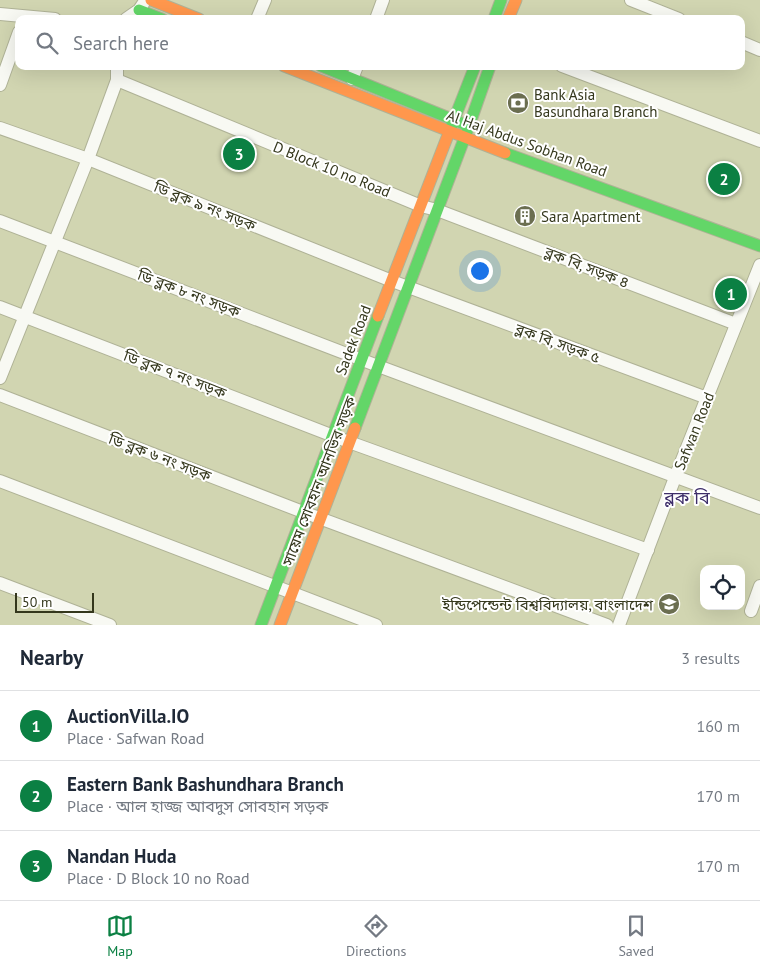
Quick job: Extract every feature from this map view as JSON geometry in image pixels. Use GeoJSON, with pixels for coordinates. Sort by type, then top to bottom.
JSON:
{"type":"FeatureCollection","features":[{"type":"Feature","properties":{"kind":"street"},"geometry":{"type":"LineString","coordinates":[[151,0],[189,15]]}},
{"type":"Feature","properties":{"kind":"street"},"geometry":{"type":"LineString","coordinates":[[259,15],[265,0]]}},
{"type":"Feature","properties":{"kind":"street"},"geometry":{"type":"LineString","coordinates":[[377,15],[383,0]]}},
{"type":"Feature","properties":{"kind":"street"},"geometry":{"type":"LineString","coordinates":[[495,15],[501,0]]}},
{"type":"Feature","properties":{"kind":"street"},"geometry":{"type":"LineString","coordinates":[[510,15],[516,0]]}},
{"type":"Feature","properties":{"kind":"street"},"geometry":{"type":"LineString","coordinates":[[632,0],[649,3],[672,15]]}},
{"type":"Feature","properties":{"kind":"street"},"geometry":{"type":"LineString","coordinates":[[131,15],[142,5],[156,15]]}},
{"type":"Feature","properties":{"kind":"street"},"geometry":{"type":"LineString","coordinates":[[0,14],[15,16]]}},
{"type":"Feature","properties":{"kind":"street"},"geometry":{"type":"LineString","coordinates":[[0,85],[15,43]]}},
{"type":"Feature","properties":{"kind":"street"},"geometry":{"type":"LineString","coordinates":[[745,44],[760,50]]}},
{"type":"Feature","properties":{"kind":"street"},"geometry":{"type":"LineString","coordinates":[[0,378],[88,159],[117,80],[117,70]]}},
{"type":"Feature","properties":{"kind":"street","name":"Al Haj Abdus Sobhan Road"},"geometry":{"type":"LineString","coordinates":[[294,70],[465,138],[760,246]]}},
{"type":"Feature","properties":{"kind":"street"},"geometry":{"type":"LineString","coordinates":[[331,70],[474,128]]}},
{"type":"Feature","properties":{"kind":"street"},"geometry":{"type":"LineString","coordinates":[[352,78],[355,70]]}},
{"type":"Feature","properties":{"kind":"street","name":"Sadek Road"},"geometry":{"type":"LineString","coordinates":[[261,625],[332,434],[473,70]]}},
{"type":"Feature","properties":{"kind":"street","name":"সায়েম সোবহান আনভির সড়ক"},"geometry":{"type":"LineString","coordinates":[[280,625],[465,138],[474,128],[489,70]]}},
{"type":"Feature","properties":{"kind":"street"},"geometry":{"type":"LineString","coordinates":[[573,70],[760,141]]}},
{"type":"Feature","properties":{"kind":"street","name":"D Block 10 no Road"},"geometry":{"type":"LineString","coordinates":[[117,80],[421,206],[437,210]]}},
{"type":"Feature","properties":{"kind":"street","name":"ডি ব্লক ৯ নং সড়ক"},"geometry":{"type":"LineString","coordinates":[[0,128],[88,159],[408,287]]}},
{"type":"Feature","properties":{"kind":"street"},"geometry":{"type":"LineString","coordinates":[[658,196],[760,235]]}},
{"type":"Feature","properties":{"kind":"street","name":"ব্লক বি, সড়ক ৪"},"geometry":{"type":"LineString","coordinates":[[437,210],[736,324]]}},
{"type":"Feature","properties":{"kind":"street","name":"ডি ব্লক ৮ নং সড়ক"},"geometry":{"type":"LineString","coordinates":[[0,221],[378,366],[676,475],[760,508]]}},
{"type":"Feature","properties":{"kind":"street","name":"Safwan Road"},"geometry":{"type":"LineString","coordinates":[[619,625],[676,475],[760,265]]}},
{"type":"Feature","properties":{"kind":"street","name":"ব্লক বি, সড়ক ৫"},"geometry":{"type":"LineString","coordinates":[[408,287],[707,398]]}},
{"type":"Feature","properties":{"kind":"street","name":"ডি ব্লক ৭ নং সড়ক"},"geometry":{"type":"LineString","coordinates":[[0,307],[349,442],[648,550]]}},
{"type":"Feature","properties":{"kind":"street","name":"ডি ব্লক ৬ নং সড়ক"},"geometry":{"type":"LineString","coordinates":[[0,395],[303,512],[608,625]]}},
{"type":"Feature","properties":{"kind":"street"},"geometry":{"type":"LineString","coordinates":[[0,480],[376,625]]}},
{"type":"Feature","properties":{"kind":"street"},"geometry":{"type":"LineString","coordinates":[[0,583],[110,625]]}},
{"type":"Feature","properties":{"kind":"street"},"geometry":{"type":"LineString","coordinates":[[751,611],[760,586]]}},
{"type":"Feature","properties":{"kind":"traffic: fast"},"geometry":{"type":"LineString","coordinates":[[495,15],[501,0]]}},
{"type":"Feature","properties":{"kind":"traffic: fast"},"geometry":{"type":"LineString","coordinates":[[139,10],[152,15]]}},
{"type":"Feature","properties":{"kind":"traffic: fast"},"geometry":{"type":"LineString","coordinates":[[331,70],[464,124]]}},
{"type":"Feature","properties":{"kind":"traffic: fast"},"geometry":{"type":"LineString","coordinates":[[448,135],[473,70]]}},
{"type":"Feature","properties":{"kind":"traffic: fast"},"geometry":{"type":"LineString","coordinates":[[355,428],[489,70]]}},
{"type":"Feature","properties":{"kind":"traffic: fast"},"geometry":{"type":"LineString","coordinates":[[505,153],[760,246]]}},
{"type":"Feature","properties":{"kind":"traffic: fast"},"geometry":{"type":"LineString","coordinates":[[261,625],[378,316]]}},
{"type":"Feature","properties":{"kind":"traffic: slow"},"geometry":{"type":"LineString","coordinates":[[151,0],[189,15]]}},
{"type":"Feature","properties":{"kind":"traffic: slow"},"geometry":{"type":"LineString","coordinates":[[510,15],[516,0]]}},
{"type":"Feature","properties":{"kind":"traffic: slow"},"geometry":{"type":"LineString","coordinates":[[294,70],[505,153]]}},
{"type":"Feature","properties":{"kind":"traffic: slow"},"geometry":{"type":"LineString","coordinates":[[378,316],[448,135]]}},
{"type":"Feature","properties":{"kind":"traffic: slow"},"geometry":{"type":"LineString","coordinates":[[280,625],[355,428]]}},
{"type":"Feature","properties":{"kind":"place","name":"Bank Asia Basundhara Branch"},"geometry":{"type":"Point","coordinates":[518,103]}},
{"type":"Feature","properties":{"kind":"place","name":"Nandan Huda"},"geometry":{"type":"Point","coordinates":[239,154]}},
{"type":"Feature","properties":{"kind":"place","name":"Eastern Bank Bashundhara Branch"},"geometry":{"type":"Point","coordinates":[724,179]}},
{"type":"Feature","properties":{"kind":"place","name":"Sara Apartment"},"geometry":{"type":"Point","coordinates":[525,216]}},
{"type":"Feature","properties":{"kind":"place","name":"AuctionVilla.IO"},"geometry":{"type":"Point","coordinates":[731,294]}},
{"type":"Feature","properties":{"kind":"place","name":"ইন্ডিপেন্ডেন্ট বিশ্ববিদ্যালয়, বাংলাদেশ"},"geometry":{"type":"Point","coordinates":[669,604]}},
{"type":"Feature","properties":{"kind":"district","name":"ব্লক বি"},"geometry":{"type":"Point","coordinates":[687,497]}}]}
